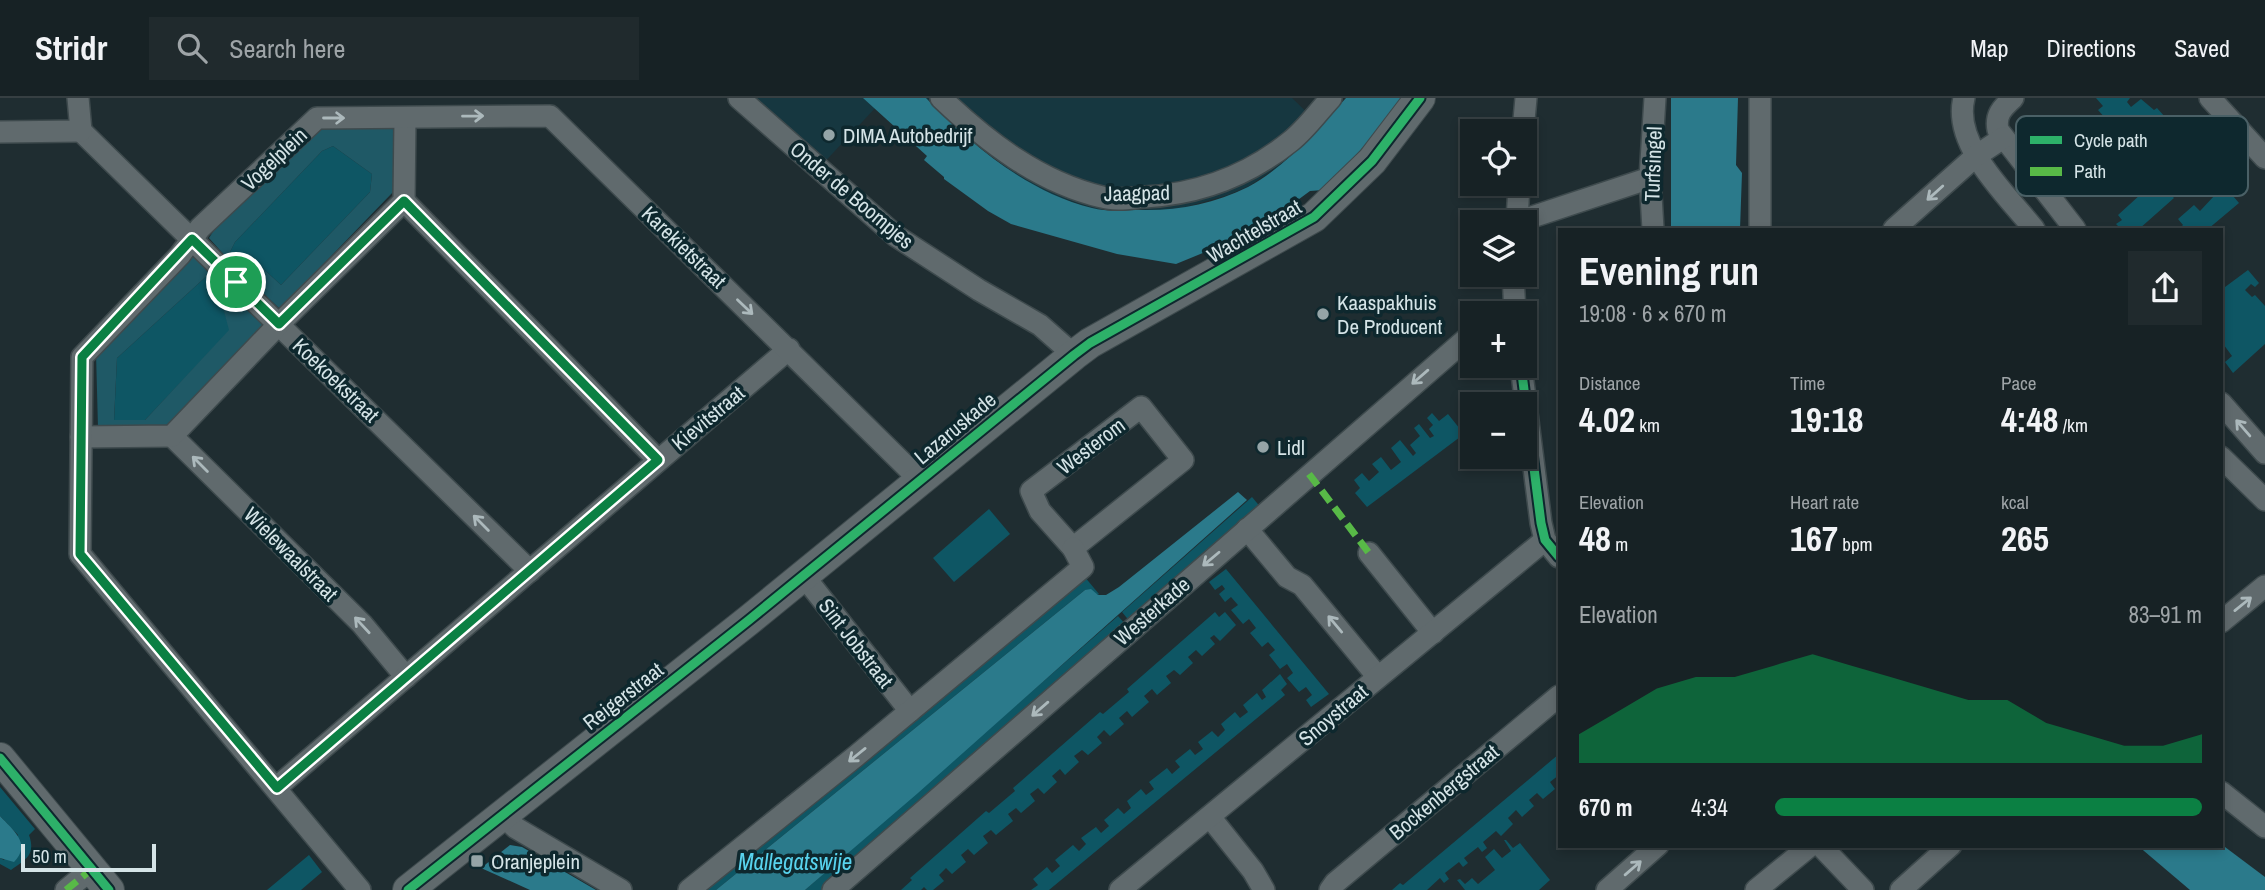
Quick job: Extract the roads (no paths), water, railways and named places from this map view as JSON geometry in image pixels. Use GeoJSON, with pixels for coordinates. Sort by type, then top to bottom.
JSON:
{"type":"FeatureCollection","features":[{"type":"Feature","properties":{"kind":"main road","name":"Wachtelstraat"},"geometry":{"type":"LineString","coordinates":[[1074,355],[1090,343],[1314,217],[1372,161],[1420,98]]}},
{"type":"Feature","properties":{"kind":"main road","name":"Lazaruskade"},"geometry":{"type":"LineString","coordinates":[[860,529],[1074,355]]}},
{"type":"Feature","properties":{"kind":"main road","name":"Reigerstraat"},"geometry":{"type":"LineString","coordinates":[[408,890],[860,529]]}},
{"type":"Feature","properties":{"kind":"main road"},"geometry":{"type":"LineString","coordinates":[[0,758],[100,879]]}},
{"type":"Feature","properties":{"kind":"main road","name":"Reigerstraat"},"geometry":{"type":"LineString","coordinates":[[430,890],[492,823]]}},
{"type":"Feature","properties":{"kind":"street"},"geometry":{"type":"LineString","coordinates":[[0,132],[80,131],[78,98]]}},
{"type":"Feature","properties":{"kind":"street","name":"Onder de Boompjes"},"geometry":{"type":"LineString","coordinates":[[739,98],[896,236],[979,290],[1040,325],[1074,355]]}},
{"type":"Feature","properties":{"kind":"street","name":"Jaagpad"},"geometry":{"type":"LineString","coordinates":[[941,98],[1014,159],[1055,180],[1104,198],[1131,198],[1165,196],[1228,180],[1252,168],[1292,140],[1331,98]]}},
{"type":"Feature","properties":{"kind":"street"},"geometry":{"type":"LineString","coordinates":[[1524,119],[1526,98]]}},
{"type":"Feature","properties":{"kind":"street","name":"Turfsingel"},"geometry":{"type":"LineString","coordinates":[[1653,228],[1650,178],[1655,98]]}},
{"type":"Feature","properties":{"kind":"street"},"geometry":{"type":"LineString","coordinates":[[1760,98],[1760,228]]}},
{"type":"Feature","properties":{"kind":"street"},"geometry":{"type":"LineString","coordinates":[[1964,98],[1963,126],[1976,156],[2033,228]]}},
{"type":"Feature","properties":{"kind":"street"},"geometry":{"type":"LineString","coordinates":[[2013,98],[1997,119],[1998,130],[2016,154]]}},
{"type":"Feature","properties":{"kind":"street"},"geometry":{"type":"LineString","coordinates":[[2210,98],[2226,116]]}},
{"type":"Feature","properties":{"kind":"street","name":"Karekietstraat"},"geometry":{"type":"LineString","coordinates":[[405,119],[550,117],[920,480]]}},
{"type":"Feature","properties":{"kind":"street","name":"Vogelplein"},"geometry":{"type":"LineString","coordinates":[[360,890],[80,554],[82,357],[200,228],[317,118],[405,119]]}},
{"type":"Feature","properties":{"kind":"street"},"geometry":{"type":"LineString","coordinates":[[82,438],[172,436],[279,324],[404,201],[405,119]]}},
{"type":"Feature","properties":{"kind":"street","name":"Koekoekstraat"},"geometry":{"type":"LineString","coordinates":[[80,131],[530,571]]}},
{"type":"Feature","properties":{"kind":"street"},"geometry":{"type":"LineString","coordinates":[[1895,228],[1976,156],[2003,138]]}},
{"type":"Feature","properties":{"kind":"street"},"geometry":{"type":"LineString","coordinates":[[2248,139],[2265,158]]}},
{"type":"Feature","properties":{"kind":"street"},"geometry":{"type":"LineString","coordinates":[[1537,215],[1650,178]]}},
{"type":"Feature","properties":{"kind":"street"},"geometry":{"type":"LineString","coordinates":[[2049,196],[2074,228]]}},
{"type":"Feature","properties":{"kind":"street"},"geometry":{"type":"LineString","coordinates":[[404,201],[658,460]]}},
{"type":"Feature","properties":{"kind":"street","name":"Westerkade"},"geometry":{"type":"LineString","coordinates":[[833,890],[1460,344]]}},
{"type":"Feature","properties":{"kind":"street","name":"Kievitstraat"},"geometry":{"type":"LineString","coordinates":[[277,788],[789,349]]}},
{"type":"Feature","properties":{"kind":"street"},"geometry":{"type":"LineString","coordinates":[[1523,378],[1551,534]]}},
{"type":"Feature","properties":{"kind":"street"},"geometry":{"type":"LineString","coordinates":[[2223,405],[2265,453]]}},
{"type":"Feature","properties":{"kind":"street","name":"Westerom"},"geometry":{"type":"LineString","coordinates":[[909,711],[1083,567],[1073,548],[1040,511],[1031,491],[1141,407],[1184,460],[1073,548]]}},
{"type":"Feature","properties":{"kind":"street","name":"Wielewaalstraat"},"geometry":{"type":"LineString","coordinates":[[172,436],[362,624],[406,677]]}},
{"type":"Feature","properties":{"kind":"street"},"geometry":{"type":"LineString","coordinates":[[2223,459],[2265,500]]}},
{"type":"Feature","properties":{"kind":"street"},"geometry":{"type":"LineString","coordinates":[[1247,529],[1287,577],[1302,585],[1378,677]]}},
{"type":"Feature","properties":{"kind":"street","name":"Snoystraat"},"geometry":{"type":"LineString","coordinates":[[1120,890],[1551,534]]}},
{"type":"Feature","properties":{"kind":"street"},"geometry":{"type":"LineString","coordinates":[[1369,553],[1433,633]]}},
{"type":"Feature","properties":{"kind":"street","name":"Sint Jobstraat"},"geometry":{"type":"LineString","coordinates":[[803,575],[909,711]]}},
{"type":"Feature","properties":{"kind":"street"},"geometry":{"type":"LineString","coordinates":[[2223,620],[2265,586]]}},
{"type":"Feature","properties":{"kind":"street","name":"Bockenbergstraat"},"geometry":{"type":"LineString","coordinates":[[1330,890],[1335,883],[1558,697]]}},
{"type":"Feature","properties":{"kind":"street"},"geometry":{"type":"LineString","coordinates":[[689,890],[909,711]]}},
{"type":"Feature","properties":{"kind":"street"},"geometry":{"type":"LineString","coordinates":[[2223,794],[2265,827]]}},
{"type":"Feature","properties":{"kind":"street"},"geometry":{"type":"LineString","coordinates":[[1210,817],[1249,865],[1264,890]]}},
{"type":"Feature","properties":{"kind":"street"},"geometry":{"type":"LineString","coordinates":[[492,823],[516,828],[621,890]]}},
{"type":"Feature","properties":{"kind":"street"},"geometry":{"type":"LineString","coordinates":[[1607,890],[1655,848]]}},
{"type":"Feature","properties":{"kind":"street"},"geometry":{"type":"LineString","coordinates":[[1756,890],[1807,848]]}},
{"type":"Feature","properties":{"kind":"street"},"geometry":{"type":"LineString","coordinates":[[1822,848],[1863,890]]}},
{"type":"Feature","properties":{"kind":"street"},"geometry":{"type":"LineString","coordinates":[[1901,890],[1948,848]]}},
{"type":"Feature","properties":{"kind":"street"},"geometry":{"type":"LineString","coordinates":[[66,890],[100,879]]}},
{"type":"Feature","properties":{"kind":"water"},"geometry":{"type":"Polygon","coordinates":[[[863,98],[926,98],[962,133],[1002,165],[1045,190],[1098,209],[1154,210],[1209,202],[1248,187],[1276,169],[1313,135],[1346,98],[1402,98],[1369,141],[1323,190],[1310,191],[1291,205],[1215,248],[1176,264],[1117,254],[1011,224],[944,179],[924,160],[927,156],[863,98]]]}},
{"type":"Feature","properties":{"kind":"water"},"geometry":{"type":"Polygon","coordinates":[[[1671,98],[1738,98],[1736,165],[1742,173],[1740,228],[1671,228],[1671,98]]]}},
{"type":"Feature","properties":{"kind":"water","name":"Mallegatswije"},"geometry":{"type":"Polygon","coordinates":[[[1238,492],[1247,500],[805,890],[716,890],[1085,590],[1091,589],[1098,595],[1106,595],[1119,587],[1238,492]]]}},
{"type":"Feature","properties":{"kind":"water"},"geometry":{"type":"Polygon","coordinates":[[[0,816],[21,843],[19,855],[14,862],[0,858],[0,816]]]}},
{"type":"Feature","properties":{"kind":"water"},"geometry":{"type":"Polygon","coordinates":[[[510,845],[522,847],[596,890],[530,890],[481,868],[510,845]]]}},
{"type":"Feature","properties":{"kind":"water"},"geometry":{"type":"Polygon","coordinates":[[[2223,846],[2265,877],[2265,890],[2190,890],[2141,848],[2223,848],[2223,846]]]}},
{"type":"Feature","properties":{"kind":"place","name":"DIMA Autobedrijf"},"geometry":{"type":"Point","coordinates":[829,135]}},
{"type":"Feature","properties":{"kind":"place","name":"Kaaspakhuis De Producent"},"geometry":{"type":"Point","coordinates":[1323,314]}},
{"type":"Feature","properties":{"kind":"place","name":"Lidl"},"geometry":{"type":"Point","coordinates":[1263,447]}},
{"type":"Feature","properties":{"kind":"place","name":"Oranjeplein"},"geometry":{"type":"Point","coordinates":[477,861]}}]}
